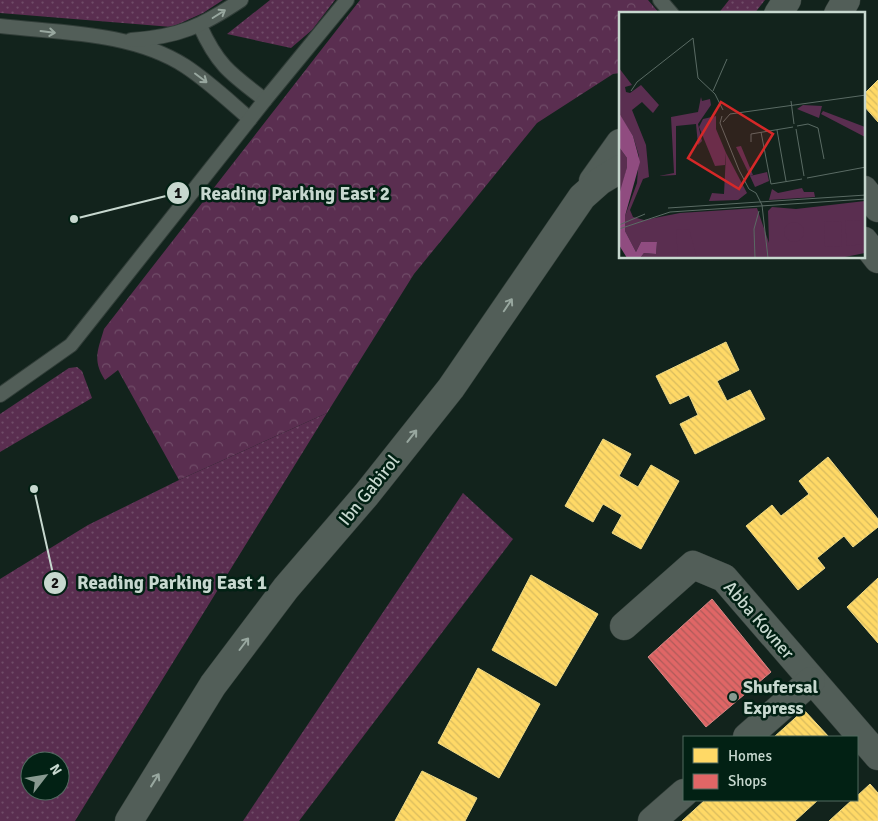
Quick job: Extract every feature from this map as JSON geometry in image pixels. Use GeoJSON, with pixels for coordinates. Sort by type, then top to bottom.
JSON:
{"type":"FeatureCollection","features":[{"type":"Feature","properties":{"kind":"main road"},"geometry":{"type":"LineString","coordinates":[[779,12],[786,0]]}},
{"type":"Feature","properties":{"kind":"main road"},"geometry":{"type":"LineString","coordinates":[[839,12],[846,0]]}},
{"type":"Feature","properties":{"kind":"main road"},"geometry":{"type":"LineString","coordinates":[[582,197],[619,144]]}},
{"type":"Feature","properties":{"kind":"main road","name":"Ibn Gabirol"},"geometry":{"type":"LineString","coordinates":[[129,821],[213,685],[286,588],[366,495],[451,388],[582,197],[600,181],[619,170]]}},
{"type":"Feature","properties":{"kind":"main road"},"geometry":{"type":"LineString","coordinates":[[866,193],[878,208]]}},
{"type":"Feature","properties":{"kind":"main road"},"geometry":{"type":"LineString","coordinates":[[866,244],[878,259]]}},
{"type":"Feature","properties":{"kind":"main road"},"geometry":{"type":"LineString","coordinates":[[866,254],[878,269]]}},
{"type":"Feature","properties":{"kind":"main road","name":"Abba Kovner"},"geometry":{"type":"LineString","coordinates":[[624,626],[693,565],[724,578],[811,681],[878,756]]}},
{"type":"Feature","properties":{"kind":"main road"},"geometry":{"type":"LineString","coordinates":[[748,736],[811,681]]}},
{"type":"Feature","properties":{"kind":"main road"},"geometry":{"type":"LineString","coordinates":[[652,821],[683,794]]}},
{"type":"Feature","properties":{"kind":"lane"},"geometry":{"type":"LineString","coordinates":[[123,41],[157,38],[200,26],[241,0]]}},
{"type":"Feature","properties":{"kind":"lane"},"geometry":{"type":"LineString","coordinates":[[0,395],[71,345],[265,100],[347,0]]}},
{"type":"Feature","properties":{"kind":"lane"},"geometry":{"type":"LineString","coordinates":[[660,0],[670,12]]}},
{"type":"Feature","properties":{"kind":"lane"},"geometry":{"type":"LineString","coordinates":[[0,26],[123,41],[157,52],[183,65],[250,119]]}},
{"type":"Feature","properties":{"kind":"lane"},"geometry":{"type":"LineString","coordinates":[[200,26],[215,57],[229,72],[265,100]]}},
{"type":"Feature","properties":{"kind":"green space"},"geometry":{"type":"Polygon","coordinates":[[[0,0],[223,0],[203,13],[172,27],[0,13],[0,0]]]}},
{"type":"Feature","properties":{"kind":"green space"},"geometry":{"type":"Polygon","coordinates":[[[270,0],[335,0],[312,30],[291,48],[227,34],[270,0]]]}},
{"type":"Feature","properties":{"kind":"green space"},"geometry":{"type":"Polygon","coordinates":[[[360,0],[648,0],[658,12],[619,12],[619,73],[613,74],[537,123],[414,274],[327,413],[179,480],[118,370],[105,380],[101,373],[97,355],[104,329],[360,0]]]}},
{"type":"Feature","properties":{"kind":"green space"},"geometry":{"type":"Polygon","coordinates":[[[729,0],[765,0],[756,12],[720,12],[729,0]]]}},
{"type":"Feature","properties":{"kind":"green space"},"geometry":{"type":"Polygon","coordinates":[[[77,367],[82,371],[92,398],[0,452],[0,414],[69,368],[77,367]]]}},
{"type":"Feature","properties":{"kind":"green space"},"geometry":{"type":"Polygon","coordinates":[[[327,413],[75,821],[0,821],[0,579],[88,525],[179,480],[327,413]]]}},
{"type":"Feature","properties":{"kind":"green space"},"geometry":{"type":"Polygon","coordinates":[[[463,493],[513,539],[299,821],[243,821],[463,493]]]}},
{"type":"Feature","properties":{"kind":"building: Homes"},"geometry":{"type":"Polygon","coordinates":[[[878,80],[878,122],[866,108],[866,92],[878,80]]]}},
{"type":"Feature","properties":{"kind":"building: Homes"},"geometry":{"type":"Polygon","coordinates":[[[726,342],[739,370],[717,381],[727,401],[750,390],[765,419],[695,454],[680,424],[698,415],[689,395],[670,404],[656,376],[726,342]]]}},
{"type":"Feature","properties":{"kind":"building: Homes"},"geometry":{"type":"Polygon","coordinates":[[[603,439],[631,454],[619,476],[638,487],[651,465],[679,481],[641,549],[612,533],[622,515],[603,504],[593,522],[565,506],[603,439]]]}},
{"type":"Feature","properties":{"kind":"building: Homes"},"geometry":{"type":"Polygon","coordinates":[[[828,457],[878,519],[878,527],[853,547],[844,536],[817,558],[825,568],[798,590],[746,526],[772,505],[781,516],[809,494],[799,481],[828,457]]]}},
{"type":"Feature","properties":{"kind":"building: Homes"},"geometry":{"type":"Polygon","coordinates":[[[531,575],[598,614],[556,686],[492,650],[531,575]]]}},
{"type":"Feature","properties":{"kind":"building: Homes"},"geometry":{"type":"Polygon","coordinates":[[[878,578],[878,643],[847,607],[878,578]]]}},
{"type":"Feature","properties":{"kind":"building: Homes"},"geometry":{"type":"Polygon","coordinates":[[[478,668],[540,704],[499,778],[438,743],[478,668]]]}},
{"type":"Feature","properties":{"kind":"building: Homes"},"geometry":{"type":"Polygon","coordinates":[[[804,710],[828,736],[775,736],[804,710]]]}},
{"type":"Feature","properties":{"kind":"building: Homes"},"geometry":{"type":"Polygon","coordinates":[[[422,771],[477,798],[465,821],[395,821],[422,771]]]}},
{"type":"Feature","properties":{"kind":"building: Homes"},"geometry":{"type":"Polygon","coordinates":[[[870,784],[878,793],[878,821],[829,821],[851,801],[858,801],[858,795],[870,784]]]}},
{"type":"Feature","properties":{"kind":"building: Homes"},"geometry":{"type":"Polygon","coordinates":[[[704,801],[817,801],[795,821],[682,821],[704,801]]]}},
{"type":"Feature","properties":{"kind":"building: Shops"},"geometry":{"type":"Polygon","coordinates":[[[712,599],[771,672],[706,727],[648,657],[712,599]]]}},
{"type":"Feature","properties":{"kind":"place","name":"Reading Parking East 2"},"geometry":{"type":"Point","coordinates":[74,219]}},
{"type":"Feature","properties":{"kind":"place","name":"Reading Parking East 1"},"geometry":{"type":"Point","coordinates":[34,489]}},
{"type":"Feature","properties":{"kind":"place","name":"Shufersal Express"},"geometry":{"type":"Point","coordinates":[733,697]}}]}
